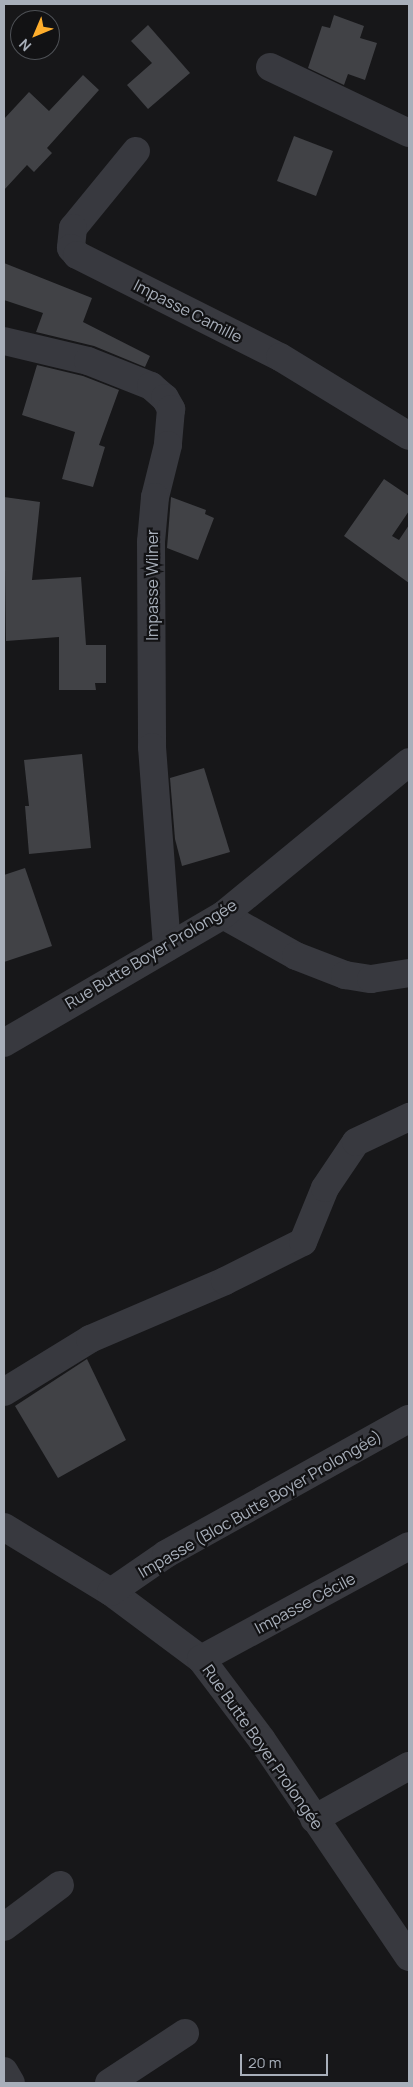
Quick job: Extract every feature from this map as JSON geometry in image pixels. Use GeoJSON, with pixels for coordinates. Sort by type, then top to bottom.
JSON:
{"type":"FeatureCollection","features":[{"type":"Feature","properties":{"kind":"street"},"geometry":{"type":"LineString","coordinates":[[270,68],[409,133]]}},
{"type":"Feature","properties":{"kind":"street","name":"Impasse Camille"},"geometry":{"type":"LineString","coordinates":[[136,151],[73,228],[71,248],[77,255],[280,357],[409,436]]}},
{"type":"Feature","properties":{"kind":"street","name":"Impasse Wilner"},"geometry":{"type":"LineString","coordinates":[[4,341],[88,362],[151,386],[165,398],[171,409],[168,444],[155,497],[151,542],[152,747],[166,947]]}},
{"type":"Feature","properties":{"kind":"street","name":"Rue Butte Boyer Prolongée"},"geometry":{"type":"LineString","coordinates":[[6,1035],[223,915],[409,762]]}},
{"type":"Feature","properties":{"kind":"street"},"geometry":{"type":"LineString","coordinates":[[223,915],[296,956],[345,975],[371,979],[409,973]]}},
{"type":"Feature","properties":{"kind":"street"},"geometry":{"type":"LineString","coordinates":[[4,1392],[90,1339],[225,1281],[303,1242],[325,1188],[356,1142],[409,1117]]}},
{"type":"Feature","properties":{"kind":"street","name":"Impasse (Bloc Butte Boyer Prolongée)"},"geometry":{"type":"LineString","coordinates":[[111,1592],[166,1554],[409,1419]]}},
{"type":"Feature","properties":{"kind":"street","name":"Rue Butte Boyer Prolongée"},"geometry":{"type":"LineString","coordinates":[[4,1527],[111,1592],[201,1659],[262,1740],[409,1957]]}},
{"type":"Feature","properties":{"kind":"street","name":"Impasse Cécile"},"geometry":{"type":"LineString","coordinates":[[201,1659],[409,1546]]}},
{"type":"Feature","properties":{"kind":"street"},"geometry":{"type":"LineString","coordinates":[[314,1819],[409,1766]]}},
{"type":"Feature","properties":{"kind":"street"},"geometry":{"type":"LineString","coordinates":[[4,1927],[60,1885]]}},
{"type":"Feature","properties":{"kind":"street"},"geometry":{"type":"LineString","coordinates":[[109,2083],[185,2033]]}},
{"type":"Feature","properties":{"kind":"street"},"geometry":{"type":"LineString","coordinates":[[4,2071],[11,2083]]}},
{"type":"Feature","properties":{"kind":"building"},"geometry":{"type":"Polygon","coordinates":[[[334,15],[364,26],[360,38],[377,43],[365,80],[348,74],[344,85],[308,68],[322,26],[330,28],[334,15]]]}},
{"type":"Feature","properties":{"kind":"building"},"geometry":{"type":"Polygon","coordinates":[[[148,25],[190,73],[148,109],[127,85],[152,63],[131,41],[148,25]]]}},
{"type":"Feature","properties":{"kind":"building"},"geometry":{"type":"Polygon","coordinates":[[[83,75],[99,90],[47,148],[52,153],[34,172],[27,165],[4,190],[4,119],[29,92],[49,111],[83,75]]]}},
{"type":"Feature","properties":{"kind":"building"},"geometry":{"type":"Polygon","coordinates":[[[294,136],[333,151],[316,196],[277,181],[294,136]]]}},
{"type":"Feature","properties":{"kind":"building"},"geometry":{"type":"Polygon","coordinates":[[[4,263],[92,298],[83,322],[150,356],[145,367],[94,346],[36,332],[43,313],[4,300],[4,263]]]}},
{"type":"Feature","properties":{"kind":"building"},"geometry":{"type":"Polygon","coordinates":[[[37,365],[83,376],[119,390],[99,445],[105,447],[93,487],[62,479],[75,432],[22,415],[37,365]]]}},
{"type":"Feature","properties":{"kind":"building"},"geometry":{"type":"Polygon","coordinates":[[[384,479],[409,496],[409,511],[392,536],[399,540],[409,525],[409,583],[344,536],[384,479]]]}},
{"type":"Feature","properties":{"kind":"building"},"geometry":{"type":"Polygon","coordinates":[[[4,497],[40,502],[32,580],[81,577],[86,645],[106,645],[106,683],[95,683],[96,690],[59,690],[59,637],[6,641],[4,497]]]}},
{"type":"Feature","properties":{"kind":"building"},"geometry":{"type":"Polygon","coordinates":[[[171,497],[206,510],[205,514],[214,518],[198,560],[167,548],[171,497]]]}},
{"type":"Feature","properties":{"kind":"building"},"geometry":{"type":"Polygon","coordinates":[[[82,754],[91,848],[29,854],[25,806],[29,806],[24,760],[82,754]]]}},
{"type":"Feature","properties":{"kind":"building"},"geometry":{"type":"Polygon","coordinates":[[[204,768],[230,852],[182,866],[175,839],[170,778],[204,768]]]}},
{"type":"Feature","properties":{"kind":"building"},"geometry":{"type":"Polygon","coordinates":[[[25,868],[52,946],[4,962],[4,875],[25,868]]]}},
{"type":"Feature","properties":{"kind":"building"},"geometry":{"type":"Polygon","coordinates":[[[87,1359],[126,1440],[58,1478],[15,1406],[87,1359]]]}}]}
